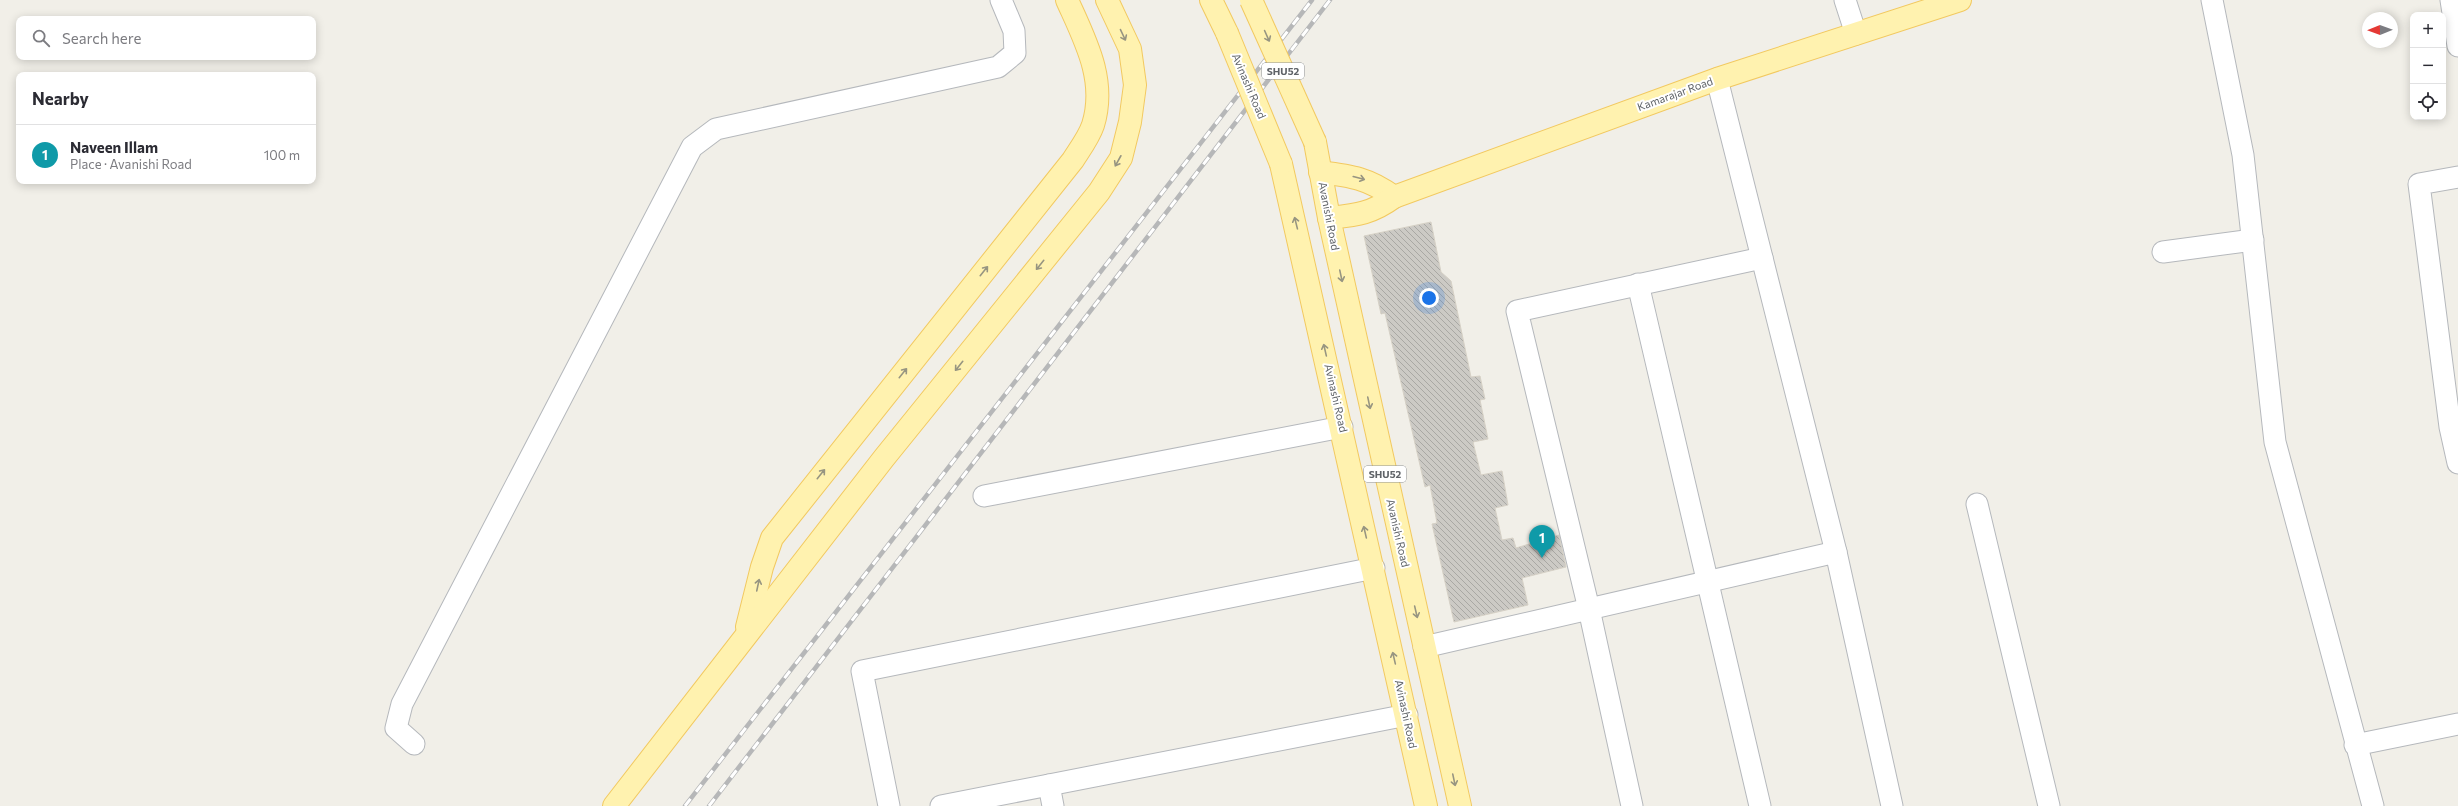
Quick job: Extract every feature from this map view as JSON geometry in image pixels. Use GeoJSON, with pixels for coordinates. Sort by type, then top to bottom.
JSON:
{"type":"FeatureCollection","features":[{"type":"Feature","properties":{"kind":"main road"},"geometry":{"type":"LineString","coordinates":[[745,636],[762,567],[772,538],[1073,160],[1093,126],[1098,98],[1096,67],[1067,0]]}},
{"type":"Feature","properties":{"kind":"main road"},"geometry":{"type":"LineString","coordinates":[[614,806],[745,636],[1099,192],[1121,158],[1130,122],[1135,85],[1130,49],[1107,0]]}},
{"type":"Feature","properties":{"kind":"main road","name":"Avinashi Road"},"geometry":{"type":"LineString","coordinates":[[1211,0],[1227,33],[1281,164],[1380,594],[1426,806]]}},
{"type":"Feature","properties":{"kind":"main road","name":"Avanishi Road"},"geometry":{"type":"LineString","coordinates":[[1251,0],[1315,142],[1329,218],[1460,806]]}},
{"type":"Feature","properties":{"kind":"main road","name":"Kamarajar Road"},"geometry":{"type":"LineString","coordinates":[[1329,218],[1362,215],[1379,208],[1394,197],[1717,79],[1960,0]]}},
{"type":"Feature","properties":{"kind":"main road"},"geometry":{"type":"LineString","coordinates":[[1320,172],[1359,177],[1378,185],[1394,197]]}},
{"type":"Feature","properties":{"kind":"main road"},"geometry":{"type":"LineString","coordinates":[[1380,594],[1410,586]]}},
{"type":"Feature","properties":{"kind":"main road"},"geometry":{"type":"LineString","coordinates":[[1417,762],[1449,755]]}},
{"type":"Feature","properties":{"kind":"street"},"geometry":{"type":"LineString","coordinates":[[414,744],[396,728],[402,704],[692,147],[716,129],[998,67],[1015,53],[1014,31],[1001,0]]}},
{"type":"Feature","properties":{"kind":"street"},"geometry":{"type":"LineString","coordinates":[[1845,0],[1856,34]]}},
{"type":"Feature","properties":{"kind":"street"},"geometry":{"type":"LineString","coordinates":[[2212,0],[2244,155],[2275,442],[2355,745],[2373,806]]}},
{"type":"Feature","properties":{"kind":"street"},"geometry":{"type":"LineString","coordinates":[[2451,0],[2458,46]]}},
{"type":"Feature","properties":{"kind":"street"},"geometry":{"type":"LineString","coordinates":[[1717,79],[1836,552],[1892,806]]}},
{"type":"Feature","properties":{"kind":"street"},"geometry":{"type":"LineString","coordinates":[[2458,176],[2419,184],[2450,427],[2458,463]]}},
{"type":"Feature","properties":{"kind":"street"},"geometry":{"type":"LineString","coordinates":[[2163,252],[2253,240]]}},
{"type":"Feature","properties":{"kind":"street"},"geometry":{"type":"LineString","coordinates":[[1632,806],[1589,609],[1517,310],[1762,258]]}},
{"type":"Feature","properties":{"kind":"street"},"geometry":{"type":"LineString","coordinates":[[1638,284],[1706,582],[1760,806]]}},
{"type":"Feature","properties":{"kind":"street"},"geometry":{"type":"LineString","coordinates":[[984,496],[1342,427]]}},
{"type":"Feature","properties":{"kind":"street"},"geometry":{"type":"LineString","coordinates":[[1977,504],[2049,806]]}},
{"type":"Feature","properties":{"kind":"street"},"geometry":{"type":"LineString","coordinates":[[1424,647],[1836,552]]}},
{"type":"Feature","properties":{"kind":"street"},"geometry":{"type":"LineString","coordinates":[[889,806],[862,671],[1374,568]]}},
{"type":"Feature","properties":{"kind":"street"},"geometry":{"type":"LineString","coordinates":[[941,806],[1407,714]]}},
{"type":"Feature","properties":{"kind":"street"},"geometry":{"type":"LineString","coordinates":[[2355,745],[2458,724]]}},
{"type":"Feature","properties":{"kind":"street"},"geometry":{"type":"LineString","coordinates":[[1049,785],[1053,806]]}},
{"type":"Feature","properties":{"kind":"building"},"geometry":{"type":"Polygon","coordinates":[[[1431,222],[1441,272],[1451,281],[1471,377],[1480,376],[1485,399],[1480,400],[1488,439],[1473,442],[1481,475],[1502,471],[1508,505],[1495,508],[1502,540],[1513,538],[1516,548],[1559,535],[1566,567],[1522,578],[1528,605],[1454,622],[1432,524],[1437,523],[1430,485],[1425,487],[1385,313],[1381,314],[1364,236],[1431,222]]]}},
{"type":"Feature","properties":{"kind":"railway"},"geometry":{"type":"LineString","coordinates":[[685,806],[1312,0]]}},
{"type":"Feature","properties":{"kind":"railway"},"geometry":{"type":"LineString","coordinates":[[709,806],[1330,0]]}},
{"type":"Feature","properties":{"kind":"place","name":"Naveen Illam"},"geometry":{"type":"Point","coordinates":[1542,558]}}]}
